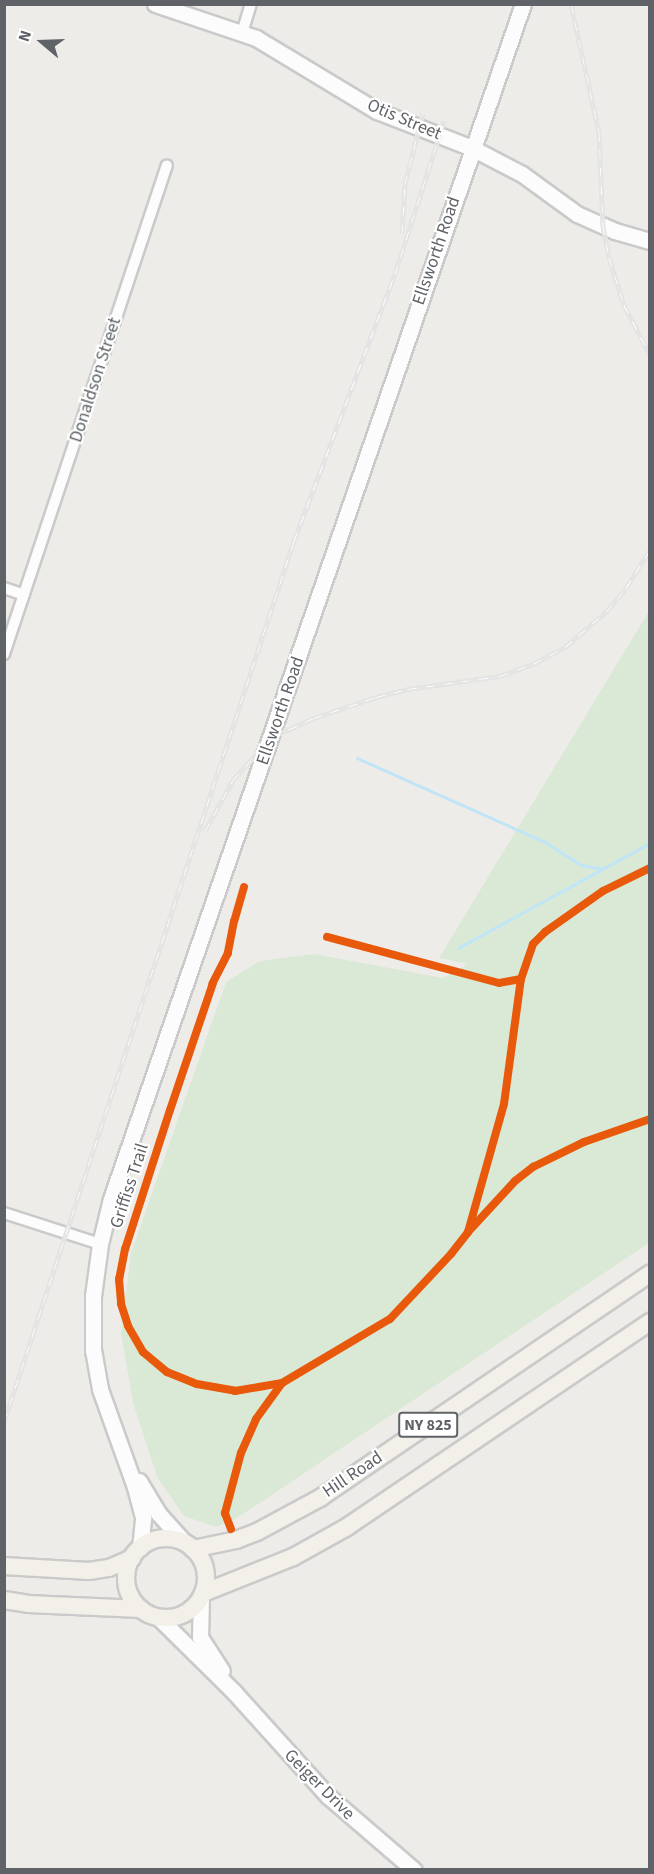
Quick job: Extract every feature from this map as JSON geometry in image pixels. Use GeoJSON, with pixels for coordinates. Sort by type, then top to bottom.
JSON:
{"type":"FeatureCollection","features":[{"type":"Feature","properties":{"kind":"main road","name":"Hill Road"},"geometry":{"type":"LineString","coordinates":[[189,1546],[236,1540],[257,1532],[320,1498],[650,1274]]}},
{"type":"Feature","properties":{"kind":"main road","name":"NY 825"},"geometry":{"type":"LineString","coordinates":[[158,1617],[183,1614],[202,1595],[293,1557],[347,1527],[650,1322]]}},
{"type":"Feature","properties":{"kind":"main road","name":"NY 825"},"geometry":{"type":"LineString","coordinates":[[4,1566],[89,1571],[108,1568],[162,1539],[189,1546]]}},
{"type":"Feature","properties":{"kind":"main road"},"geometry":{"type":"LineString","coordinates":[[189,1546],[205,1569],[202,1595]]}},
{"type":"Feature","properties":{"kind":"main road"},"geometry":{"type":"LineString","coordinates":[[136,1553],[126,1579],[133,1600],[141,1609]]}},
{"type":"Feature","properties":{"kind":"main road"},"geometry":{"type":"LineString","coordinates":[[4,1600],[28,1604],[141,1609],[158,1617]]}},
{"type":"Feature","properties":{"kind":"street","name":"Otis Street"},"geometry":{"type":"LineString","coordinates":[[155,4],[242,33],[276,47],[378,111],[472,148],[522,174],[577,214],[615,231],[650,241]]}},
{"type":"Feature","properties":{"kind":"street"},"geometry":{"type":"LineString","coordinates":[[242,33],[250,4]]}},
{"type":"Feature","properties":{"kind":"street","name":"Ellsworth Road"},"geometry":{"type":"LineString","coordinates":[[136,1553],[143,1517],[135,1487],[111,1426],[100,1389],[92,1330],[93,1296],[100,1244],[111,1199],[523,4]]}},
{"type":"Feature","properties":{"kind":"street","name":"Donaldson Street"},"geometry":{"type":"LineString","coordinates":[[4,654],[167,165]]}},
{"type":"Feature","properties":{"kind":"street"},"geometry":{"type":"LineString","coordinates":[[4,588],[24,595]]}},
{"type":"Feature","properties":{"kind":"street"},"geometry":{"type":"LineString","coordinates":[[4,1213],[100,1244]]}},
{"type":"Feature","properties":{"kind":"street","name":"Ellsworth Road"},"geometry":{"type":"LineString","coordinates":[[111,1426],[158,1513],[189,1546]]}},
{"type":"Feature","properties":{"kind":"street","name":"Geiger Drive"},"geometry":{"type":"LineString","coordinates":[[202,1595],[200,1637],[234,1692]]}},
{"type":"Feature","properties":{"kind":"street","name":"Geiger Drive"},"geometry":{"type":"LineString","coordinates":[[158,1617],[234,1692],[306,1776],[339,1808],[414,1869]]}},
{"type":"Feature","properties":{"kind":"green space"},"geometry":{"type":"Polygon","coordinates":[[[649,611],[649,1243],[237,1518],[216,1527],[184,1516],[157,1477],[133,1403],[121,1333],[131,1253],[226,982],[260,961],[314,954],[443,978],[468,964],[439,958],[649,611]]]}},
{"type":"Feature","properties":{"kind":"waterway"},"geometry":{"type":"LineString","coordinates":[[357,758],[545,842],[581,865],[603,869]]}},
{"type":"Feature","properties":{"kind":"waterway"},"geometry":{"type":"LineString","coordinates":[[458,948],[650,843]]}},
{"type":"Feature","properties":{"kind":"railway"},"geometry":{"type":"LineString","coordinates":[[571,4],[599,132],[603,226],[609,258],[624,305],[650,355]]}},
{"type":"Feature","properties":{"kind":"railway"},"geometry":{"type":"LineString","coordinates":[[402,233],[405,184],[423,113]]}},
{"type":"Feature","properties":{"kind":"railway"},"geometry":{"type":"LineString","coordinates":[[4,1422],[294,541],[395,274],[444,121]]}},
{"type":"Feature","properties":{"kind":"railway"},"geometry":{"type":"LineString","coordinates":[[205,831],[233,780],[272,737],[314,718],[376,697],[408,689],[500,676],[533,664],[565,647],[606,612],[626,588],[650,550]]}},
{"type":"Feature","properties":{"kind":"cycle path"},"geometry":{"type":"LineString","coordinates":[[521,979],[533,944],[545,932],[603,891],[650,868]]}},
{"type":"Feature","properties":{"kind":"cycle path","name":"Griffiss Trail"},"geometry":{"type":"LineString","coordinates":[[244,887],[228,953],[213,983],[170,1110],[125,1249],[119,1279],[121,1304],[128,1326],[143,1352],[167,1372],[197,1384],[235,1391],[282,1383],[390,1319],[451,1254],[468,1232],[504,1104],[521,979],[499,983],[327,937]]}},
{"type":"Feature","properties":{"kind":"cycle path"},"geometry":{"type":"LineString","coordinates":[[468,1232],[515,1181],[533,1167],[584,1142],[650,1119]]}},
{"type":"Feature","properties":{"kind":"cycle path"},"geometry":{"type":"LineString","coordinates":[[231,1529],[225,1513],[241,1453],[256,1419],[282,1383]]}}]}
